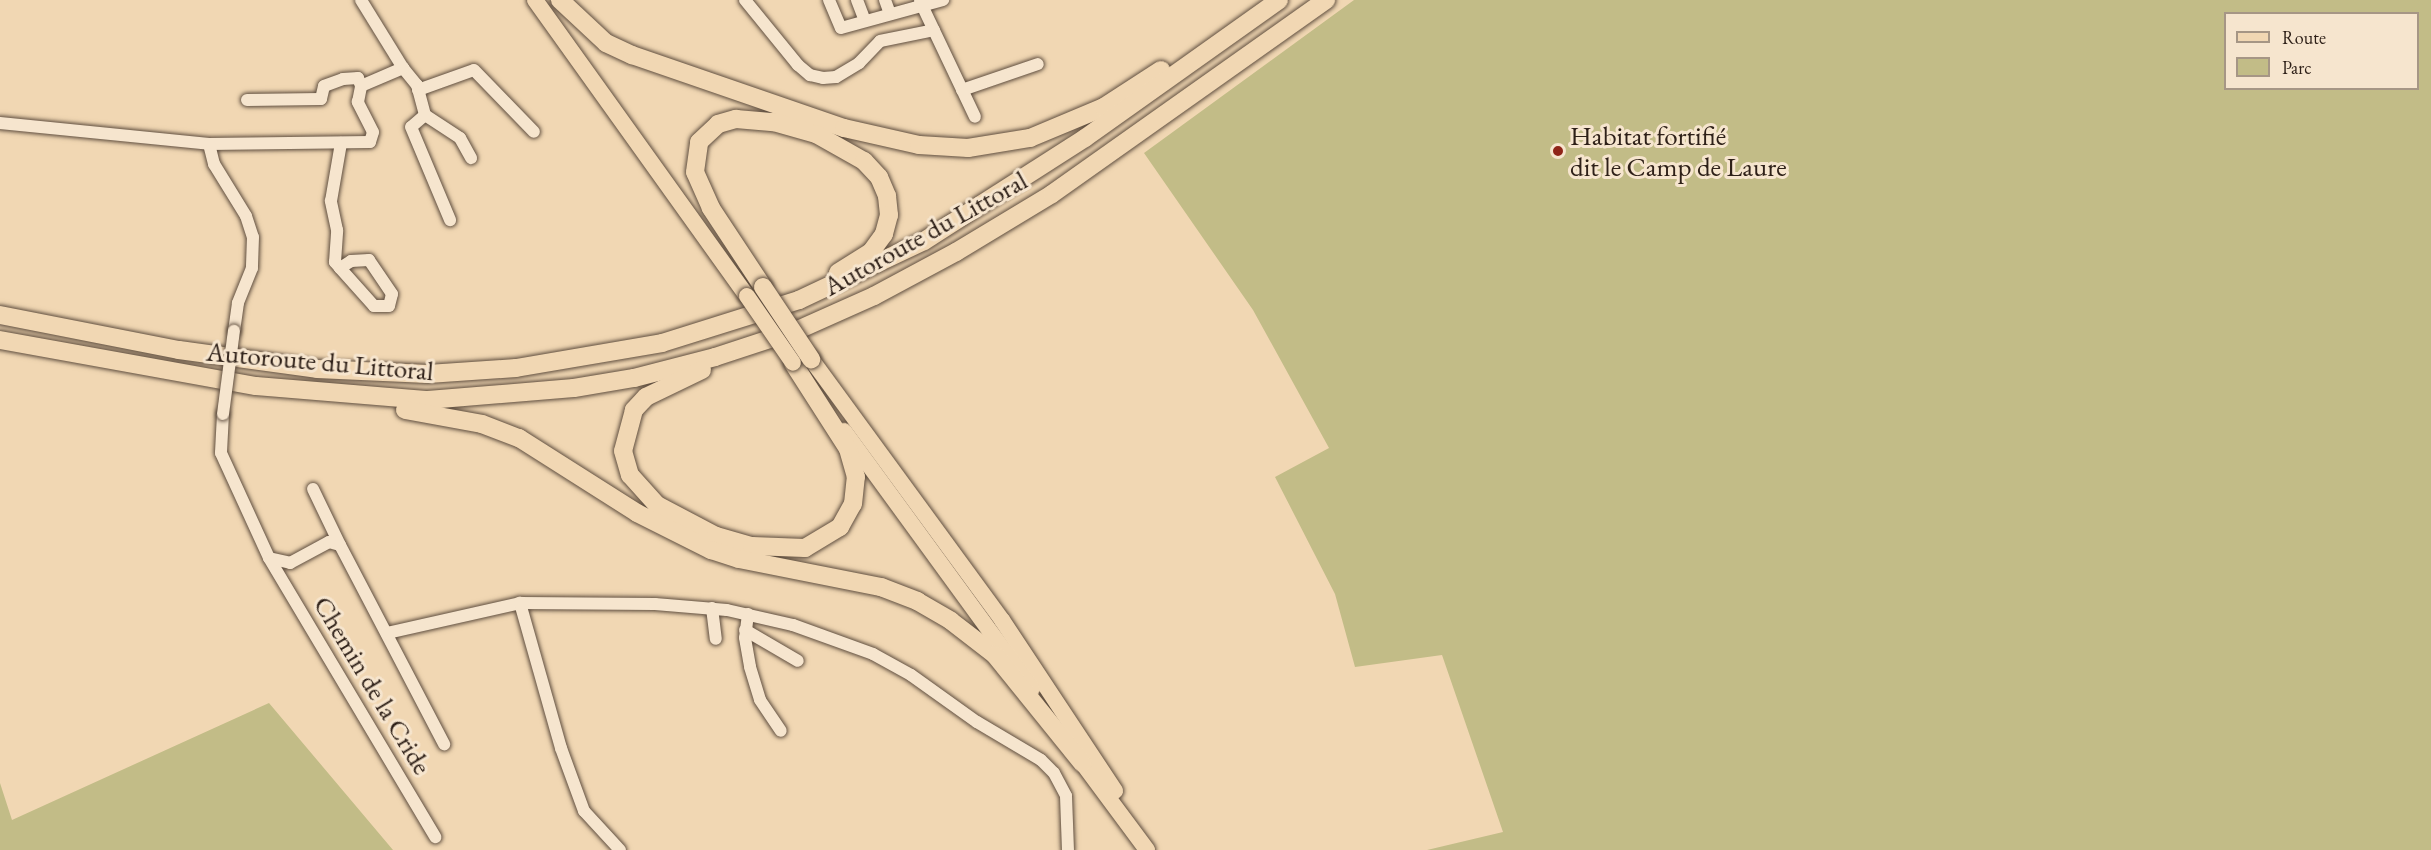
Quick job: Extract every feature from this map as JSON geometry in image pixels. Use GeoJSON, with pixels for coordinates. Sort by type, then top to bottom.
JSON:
{"type":"FeatureCollection","features":[{"type":"Feature","properties":{"kind":"highway"},"geometry":{"type":"LineString","coordinates":[[560,0],[606,43],[647,61],[853,130],[919,146],[968,148],[1030,138],[1071,123],[1275,0]]}},
{"type":"Feature","properties":{"kind":"highway","name":"Autoroute du Littoral"},"geometry":{"type":"LineString","coordinates":[[0,315],[179,350],[317,369],[428,374],[539,365],[662,344],[735,323],[864,272],[998,197],[1279,0]]}},
{"type":"Feature","properties":{"kind":"highway","name":"Autoroute du Littoral"},"geometry":{"type":"LineString","coordinates":[[0,340],[185,376],[366,397],[428,400],[574,388],[634,378],[715,357],[800,329],[914,276],[1052,194],[1326,0]]}},
{"type":"Feature","properties":{"kind":"highway"},"geometry":{"type":"LineString","coordinates":[[539,365],[745,314],[822,282],[871,252],[884,234],[889,215],[887,196],[864,161],[816,134],[774,122],[735,119],[718,124],[699,142],[695,172],[711,208],[756,292],[814,363]]}},
{"type":"Feature","properties":{"kind":"highway"},"geometry":{"type":"LineString","coordinates":[[793,363],[852,461],[856,490],[840,527],[805,548],[752,546],[716,536],[678,518],[640,489],[626,463],[624,441],[634,410],[646,397],[678,380],[808,333],[875,303],[976,246],[1052,194]]}},
{"type":"Feature","properties":{"kind":"highway"},"geometry":{"type":"LineString","coordinates":[[42,349],[254,394],[452,416],[519,438],[637,513],[711,550],[881,587],[951,621],[1011,671],[1082,763]]}},
{"type":"Feature","properties":{"kind":"main road"},"geometry":{"type":"LineString","coordinates":[[536,0],[756,292]]}},
{"type":"Feature","properties":{"kind":"main road"},"geometry":{"type":"LineString","coordinates":[[546,0],[756,292],[793,363],[1016,666],[1082,763],[1147,850]]}},
{"type":"Feature","properties":{"kind":"main road"},"geometry":{"type":"LineString","coordinates":[[814,363],[1002,620],[1158,850]]}},
{"type":"Feature","properties":{"kind":"street"},"geometry":{"type":"LineString","coordinates":[[361,0],[418,90],[425,115],[459,138],[471,158]]}},
{"type":"Feature","properties":{"kind":"street"},"geometry":{"type":"LineString","coordinates":[[745,0],[798,65],[810,75],[823,78],[836,77],[859,63],[880,41],[934,30]]}},
{"type":"Feature","properties":{"kind":"street"},"geometry":{"type":"LineString","coordinates":[[829,0],[841,28],[921,4],[943,0]]}},
{"type":"Feature","properties":{"kind":"street"},"geometry":{"type":"LineString","coordinates":[[857,0],[865,21]]}},
{"type":"Feature","properties":{"kind":"street"},"geometry":{"type":"LineString","coordinates":[[885,0],[890,15]]}},
{"type":"Feature","properties":{"kind":"street"},"geometry":{"type":"LineString","coordinates":[[921,4],[975,117]]}},
{"type":"Feature","properties":{"kind":"street"},"geometry":{"type":"LineString","coordinates":[[962,90],[1038,63]]}},
{"type":"Feature","properties":{"kind":"street"},"geometry":{"type":"LineString","coordinates":[[361,86],[403,68]]}},
{"type":"Feature","properties":{"kind":"street"},"geometry":{"type":"LineString","coordinates":[[418,90],[474,69],[534,132]]}},
{"type":"Feature","properties":{"kind":"street"},"geometry":{"type":"LineString","coordinates":[[0,123],[209,144],[370,142],[373,132],[358,102],[361,86],[358,78],[343,79],[324,86],[321,99],[247,99]]}},
{"type":"Feature","properties":{"kind":"street"},"geometry":{"type":"LineString","coordinates":[[425,115],[411,128],[450,220]]}},
{"type":"Feature","properties":{"kind":"street"},"geometry":{"type":"LineString","coordinates":[[340,143],[331,201],[337,230],[335,262],[340,268]]}},
{"type":"Feature","properties":{"kind":"street","name":"Chemin de la Cride"},"geometry":{"type":"LineString","coordinates":[[209,144],[214,164],[246,216],[252,237],[252,268],[238,303],[223,414],[221,453],[269,558],[435,837]]}},
{"type":"Feature","properties":{"kind":"street","name":"Chemin de la Cride"},"geometry":{"type":"LineString","coordinates":[[313,489],[444,744]]}},
{"type":"Feature","properties":{"kind":"street"},"geometry":{"type":"LineString","coordinates":[[269,558],[290,563],[329,542],[340,545]]}},
{"type":"Feature","properties":{"kind":"street"},"geometry":{"type":"LineString","coordinates":[[520,603],[561,748],[584,811],[620,850]]}},
{"type":"Feature","properties":{"kind":"street"},"geometry":{"type":"LineString","coordinates":[[387,633],[520,603],[711,608],[793,625],[890,662],[1041,760],[1054,773],[1066,796],[1068,850]]}},
{"type":"Feature","properties":{"kind":"street"},"geometry":{"type":"LineString","coordinates":[[711,608],[716,639]]}},
{"type":"Feature","properties":{"kind":"street"},"geometry":{"type":"LineString","coordinates":[[748,614],[747,654],[760,700],[781,731]]}},
{"type":"Feature","properties":{"kind":"street"},"geometry":{"type":"LineString","coordinates":[[746,630],[798,661]]}},
{"type":"Feature","properties":{"kind":"green space"},"geometry":{"type":"Polygon","coordinates":[[[1354,0],[2431,0],[2431,850],[1427,850],[1503,832],[1442,655],[1355,667],[1335,594],[1275,477],[1329,448],[1253,310],[1144,153],[1354,0]]]}},
{"type":"Feature","properties":{"kind":"green space"},"geometry":{"type":"Polygon","coordinates":[[[269,703],[393,850],[0,850],[0,783],[12,820],[269,703]]]}},
{"type":"Feature","properties":{"kind":"place","name":"Habitat fortifié dit le Camp de Laure"},"geometry":{"type":"Point","coordinates":[1558,151]}}]}
